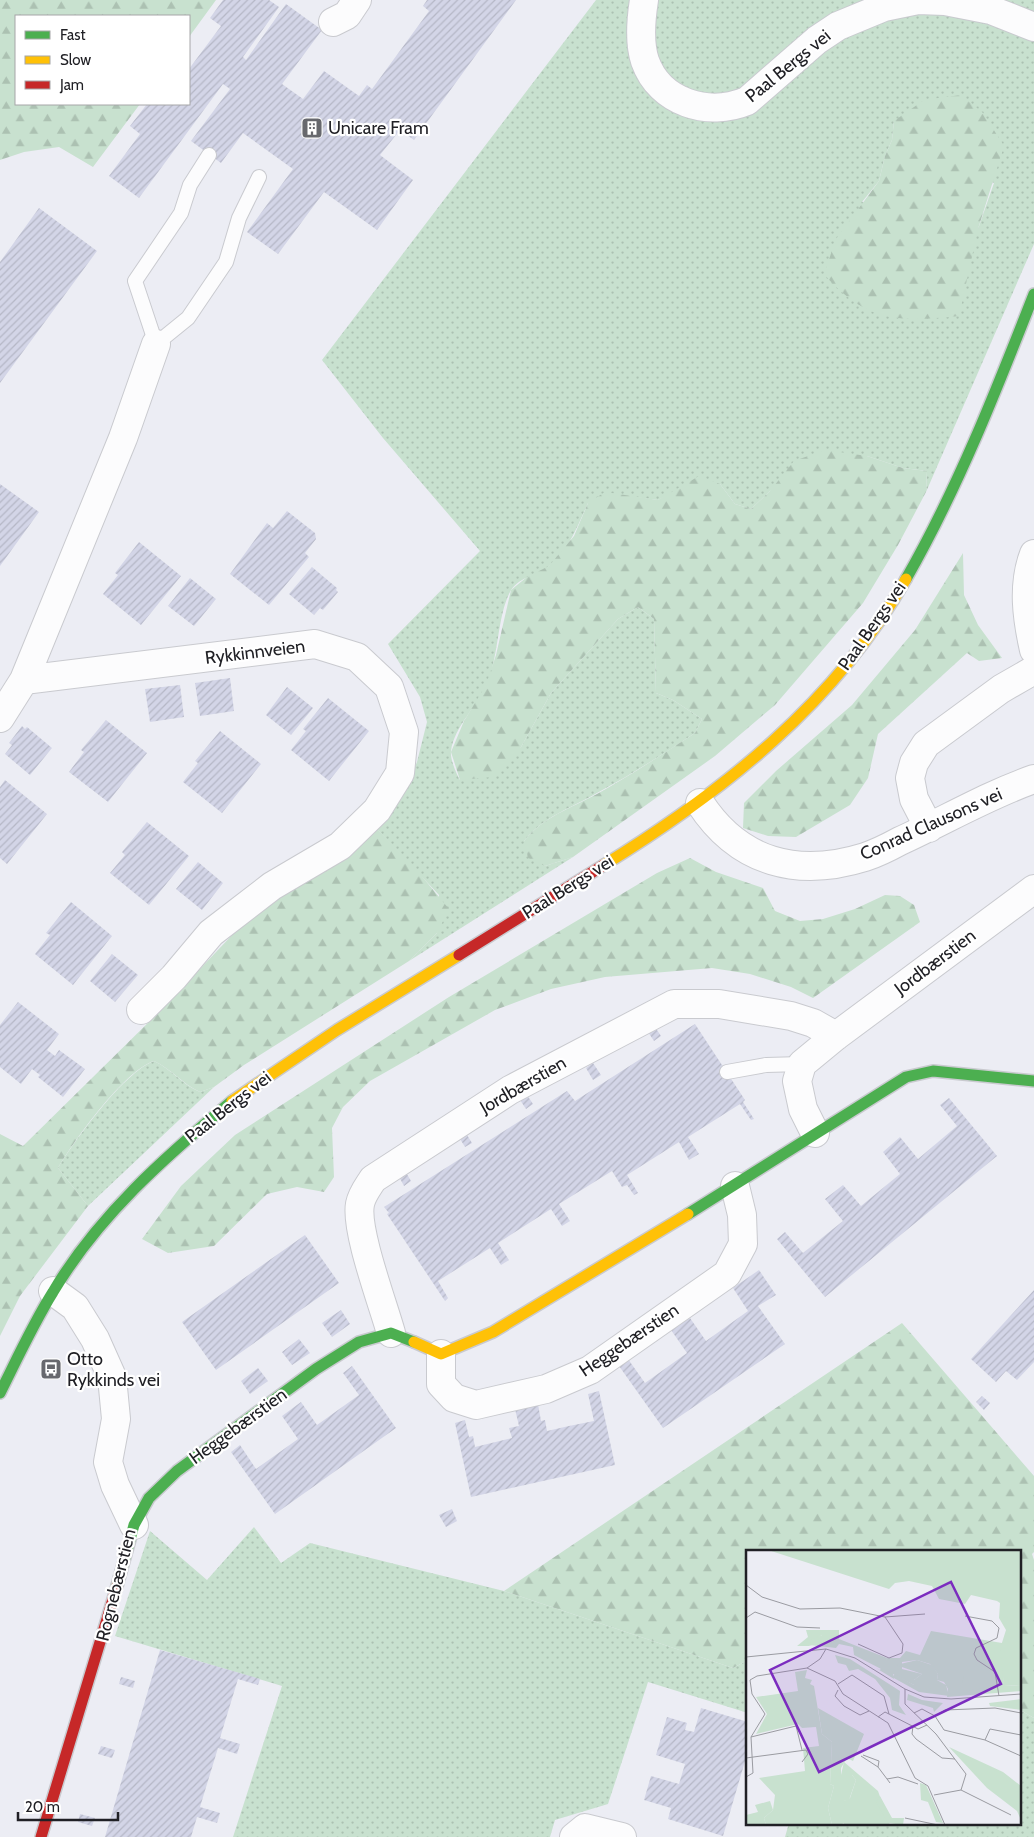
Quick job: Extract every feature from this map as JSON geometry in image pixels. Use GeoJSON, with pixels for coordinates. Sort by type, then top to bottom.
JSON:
{"type":"FeatureCollection","features":[{"type":"Feature","properties":{"kind":"street"},"geometry":{"type":"LineString","coordinates":[[326,25],[346,15],[357,0]]}},
{"type":"Feature","properties":{"kind":"street","name":"Paal Bergs vei"},"geometry":{"type":"LineString","coordinates":[[644,0],[642,40],[644,59],[652,75],[681,101],[696,108],[733,107],[747,101],[817,40],[838,26],[884,7],[918,0],[945,0],[991,10],[1034,27]]}},
{"type":"Feature","properties":{"kind":"street","name":"Paal Bergs vei"},"geometry":{"type":"LineString","coordinates":[[0,1393],[53,1292],[87,1244],[127,1196],[178,1146],[242,1092],[337,1030],[654,834],[700,803],[797,720],[836,679],[876,626],[925,548],[962,470],[1034,294]]}},
{"type":"Feature","properties":{"kind":"street"},"geometry":{"type":"LineString","coordinates":[[0,718],[24,680],[123,438],[156,344]]}},
{"type":"Feature","properties":{"kind":"street"},"geometry":{"type":"LineString","coordinates":[[1034,554],[1028,579],[1027,609],[1034,650]]}},
{"type":"Feature","properties":{"kind":"street","name":"Rykkinnveien"},"geometry":{"type":"LineString","coordinates":[[24,680],[315,644],[357,657],[389,687],[404,732],[400,773],[377,810],[340,846],[272,886],[211,933],[174,977],[141,1010]]}},
{"type":"Feature","properties":{"kind":"street"},"geometry":{"type":"LineString","coordinates":[[929,828],[914,798],[910,778],[914,763],[926,744],[1001,689],[1034,670]]}},
{"type":"Feature","properties":{"kind":"street","name":"Conrad Clausons vei"},"geometry":{"type":"LineString","coordinates":[[700,803],[712,822],[733,841],[750,852],[778,864],[816,866],[865,857],[1018,785],[1034,780]]}},
{"type":"Feature","properties":{"kind":"street","name":"Jordbærstien"},"geometry":{"type":"LineString","coordinates":[[802,1064],[836,1036],[1034,890]]}},
{"type":"Feature","properties":{"kind":"street","name":"Jordbærstien"},"geometry":{"type":"LineString","coordinates":[[391,1333],[360,1226],[360,1204],[364,1193],[373,1180],[510,1090],[674,1004],[719,1004],[791,1016],[813,1023],[836,1036]]}},
{"type":"Feature","properties":{"kind":"street"},"geometry":{"type":"LineString","coordinates":[[802,1064],[797,1081],[803,1109],[815,1133]]}},
{"type":"Feature","properties":{"kind":"street"},"geometry":{"type":"LineString","coordinates":[[391,1333],[441,1354],[493,1332],[735,1186],[815,1133],[906,1077],[933,1071],[1034,1081]]}},
{"type":"Feature","properties":{"kind":"street","name":"Heggebærstien"},"geometry":{"type":"LineString","coordinates":[[441,1354],[441,1384],[454,1398],[476,1405],[546,1389],[590,1370],[727,1274],[742,1244],[742,1215],[735,1186]]}},
{"type":"Feature","properties":{"kind":"street","name":"Rognebærstien"},"geometry":{"type":"LineString","coordinates":[[41,1837],[99,1652],[134,1526],[115,1485],[108,1462],[116,1419],[112,1377],[95,1339],[75,1307],[53,1292]]}},
{"type":"Feature","properties":{"kind":"street","name":"Heggebærstien"},"geometry":{"type":"LineString","coordinates":[[134,1526],[149,1498],[183,1466],[353,1345],[391,1333]]}},
{"type":"Feature","properties":{"kind":"street"},"geometry":{"type":"LineString","coordinates":[[574,1837],[585,1828],[622,1837]]}},
{"type":"Feature","properties":{"kind":"lane"},"geometry":{"type":"LineString","coordinates":[[209,154],[190,185],[181,213],[135,281],[156,344],[188,318],[226,262],[239,218],[259,177]]}},
{"type":"Feature","properties":{"kind":"lane"},"geometry":{"type":"LineString","coordinates":[[728,1072],[766,1065],[802,1064]]}},
{"type":"Feature","properties":{"kind":"green space"},"geometry":{"type":"Polygon","coordinates":[[[0,0],[216,0],[190,36],[190,15],[15,15],[15,105],[139,105],[93,167],[59,147],[24,152],[0,160],[0,0]]]}},
{"type":"Feature","properties":{"kind":"green space"},"geometry":{"type":"Polygon","coordinates":[[[596,0],[1034,0],[1034,244],[926,492],[927,471],[903,468],[867,456],[770,491],[751,509],[735,504],[720,484],[671,494],[658,500],[634,497],[588,503],[572,538],[555,561],[543,570],[517,583],[510,592],[503,613],[494,661],[487,684],[461,725],[453,742],[451,758],[458,777],[460,780],[521,747],[551,693],[618,619],[638,607],[654,619],[656,693],[673,700],[702,719],[695,733],[622,779],[549,819],[524,841],[545,866],[573,857],[409,961],[437,933],[439,895],[375,827],[399,802],[417,762],[427,722],[420,697],[388,644],[480,551],[383,438],[322,360],[596,0]],[[894,121],[892,140],[885,156],[879,181],[862,202],[978,229],[994,183],[894,121]]]}},
{"type":"Feature","properties":{"kind":"green space"},"geometry":{"type":"Polygon","coordinates":[[[961,95],[983,113],[1004,146],[978,229],[959,316],[918,319],[885,316],[855,302],[824,274],[836,239],[879,181],[885,156],[892,140],[894,121],[924,100],[961,95]]]}},
{"type":"Feature","properties":{"kind":"green space"},"geometry":{"type":"Polygon","coordinates":[[[825,450],[867,456],[903,468],[927,471],[926,492],[898,545],[863,603],[775,705],[715,756],[573,857],[545,866],[528,858],[524,841],[540,826],[549,819],[597,794],[659,757],[695,733],[702,719],[673,700],[656,693],[654,619],[638,607],[618,619],[551,693],[521,747],[492,777],[460,780],[451,752],[464,721],[486,685],[496,655],[511,590],[527,577],[549,566],[574,536],[588,503],[605,492],[658,500],[699,476],[720,484],[735,504],[751,509],[770,491],[794,461],[825,450]]]}},
{"type":"Feature","properties":{"kind":"green space"},"geometry":{"type":"Polygon","coordinates":[[[963,553],[964,595],[978,625],[1002,658],[979,661],[967,653],[878,734],[868,778],[850,805],[796,837],[768,836],[743,828],[744,803],[776,771],[852,705],[915,630],[963,553]]]}},
{"type":"Feature","properties":{"kind":"green space"},"geometry":{"type":"Polygon","coordinates":[[[375,827],[415,868],[449,909],[437,933],[409,961],[244,1065],[214,1087],[200,1092],[154,1061],[142,1067],[129,1078],[101,1107],[58,1168],[88,1206],[20,1296],[0,1336],[0,1134],[23,1146],[158,1013],[236,931],[375,827]]]}},
{"type":"Feature","properties":{"kind":"green space"},"geometry":{"type":"Polygon","coordinates":[[[690,858],[716,872],[763,888],[775,911],[800,921],[823,919],[855,909],[885,895],[900,896],[914,905],[920,922],[813,998],[791,987],[750,974],[712,968],[605,977],[551,989],[495,1010],[370,1081],[343,1107],[332,1128],[334,1177],[324,1192],[297,1187],[267,1194],[214,1246],[168,1253],[142,1239],[181,1186],[235,1135],[449,997],[657,873],[690,858]]]}},
{"type":"Feature","properties":{"kind":"green space"},"geometry":{"type":"Polygon","coordinates":[[[154,1061],[200,1092],[214,1087],[88,1206],[58,1168],[88,1125],[115,1092],[129,1078],[154,1061]]]}},
{"type":"Feature","properties":{"kind":"green space"},"geometry":{"type":"Polygon","coordinates":[[[902,1323],[1034,1476],[1034,1552],[1032,1554],[1034,1560],[1034,1718],[1022,1711],[1022,1550],[746,1550],[746,1661],[733,1668],[504,1591],[902,1323]]]}},
{"type":"Feature","properties":{"kind":"green space"},"geometry":{"type":"Polygon","coordinates":[[[254,1527],[281,1563],[310,1543],[504,1591],[733,1668],[746,1661],[746,1712],[648,1682],[608,1804],[555,1820],[550,1837],[233,1837],[282,1686],[115,1636],[150,1531],[207,1580],[254,1527]]]}},
{"type":"Feature","properties":{"kind":"green space"},"geometry":{"type":"Polygon","coordinates":[[[1022,1711],[1034,1718],[1034,1837],[785,1837],[789,1824],[1022,1824],[1022,1711]]]}},
{"type":"Feature","properties":{"kind":"building","name":"Unicare Fram"},"geometry":{"type":"Polygon","coordinates":[[[223,0],[269,0],[279,7],[243,57],[246,60],[286,4],[322,30],[282,84],[303,99],[324,71],[359,96],[367,85],[372,89],[429,11],[423,6],[427,0],[516,0],[414,140],[400,130],[380,155],[413,180],[377,230],[324,192],[278,254],[247,232],[293,169],[243,133],[221,163],[191,141],[230,89],[223,84],[139,198],[109,176],[140,134],[130,126],[146,105],[190,105],[190,68],[221,26],[210,18],[223,0]]]}},
{"type":"Feature","properties":{"kind":"building"},"geometry":{"type":"Polygon","coordinates":[[[39,208],[97,251],[0,383],[0,262],[39,208]]]}},
{"type":"Feature","properties":{"kind":"building"},"geometry":{"type":"Polygon","coordinates":[[[0,484],[39,512],[0,566],[0,484]]]}},
{"type":"Feature","properties":{"kind":"building"},"geometry":{"type":"Polygon","coordinates":[[[287,511],[315,533],[316,539],[305,553],[309,557],[269,605],[230,574],[267,523],[273,528],[287,511]]]}},
{"type":"Feature","properties":{"kind":"building"},"geometry":{"type":"Polygon","coordinates":[[[139,542],[181,576],[141,625],[103,594],[118,575],[115,573],[139,542]]]}},
{"type":"Feature","properties":{"kind":"building"},"geometry":{"type":"Polygon","coordinates":[[[312,567],[337,588],[338,592],[323,610],[320,608],[314,615],[289,594],[312,567]]]}},
{"type":"Feature","properties":{"kind":"building"},"geometry":{"type":"Polygon","coordinates":[[[190,578],[216,599],[194,626],[168,606],[190,578]]]}},
{"type":"Feature","properties":{"kind":"building"},"geometry":{"type":"Polygon","coordinates":[[[230,678],[234,711],[200,716],[195,683],[230,678]]]}},
{"type":"Feature","properties":{"kind":"building"},"geometry":{"type":"Polygon","coordinates":[[[180,685],[184,717],[150,722],[145,689],[180,685]]]}},
{"type":"Feature","properties":{"kind":"building"},"geometry":{"type":"Polygon","coordinates":[[[287,687],[313,708],[291,735],[266,715],[287,687]]]}},
{"type":"Feature","properties":{"kind":"building"},"geometry":{"type":"Polygon","coordinates":[[[328,698],[369,731],[329,781],[291,750],[306,731],[303,729],[328,698]]]}},
{"type":"Feature","properties":{"kind":"building"},"geometry":{"type":"Polygon","coordinates":[[[106,720],[147,753],[108,802],[69,772],[84,752],[81,750],[106,720]]]}},
{"type":"Feature","properties":{"kind":"building"},"geometry":{"type":"Polygon","coordinates":[[[22,726],[25,729],[27,727],[52,748],[30,775],[5,754],[12,745],[9,743],[22,726]]]}},
{"type":"Feature","properties":{"kind":"building"},"geometry":{"type":"Polygon","coordinates":[[[220,731],[261,764],[222,813],[183,782],[198,763],[195,761],[220,731]]]}},
{"type":"Feature","properties":{"kind":"building"},"geometry":{"type":"Polygon","coordinates":[[[5,780],[47,814],[7,864],[0,858],[0,787],[5,780]]]}},
{"type":"Feature","properties":{"kind":"building"},"geometry":{"type":"Polygon","coordinates":[[[147,822],[189,856],[149,905],[110,873],[125,855],[122,852],[147,822]]]}},
{"type":"Feature","properties":{"kind":"building"},"geometry":{"type":"Polygon","coordinates":[[[198,862],[223,883],[202,910],[176,889],[198,862]]]}},
{"type":"Feature","properties":{"kind":"building"},"geometry":{"type":"Polygon","coordinates":[[[71,902],[112,936],[73,985],[35,954],[50,935],[46,933],[71,902]]]}},
{"type":"Feature","properties":{"kind":"building"},"geometry":{"type":"Polygon","coordinates":[[[112,954],[138,975],[115,1002],[90,981],[112,954]]]}},
{"type":"Feature","properties":{"kind":"building"},"geometry":{"type":"Polygon","coordinates":[[[18,1002],[59,1034],[47,1050],[55,1056],[59,1050],[85,1069],[63,1097],[38,1077],[40,1075],[32,1069],[21,1084],[0,1067],[0,1025],[18,1002]]]}},
{"type":"Feature","properties":{"kind":"building"},"geometry":{"type":"Polygon","coordinates":[[[653,1024],[661,1036],[654,1041],[646,1029],[653,1024]]]}},
{"type":"Feature","properties":{"kind":"building"},"geometry":{"type":"Polygon","coordinates":[[[695,1024],[745,1100],[743,1102],[754,1119],[751,1120],[740,1104],[688,1137],[699,1154],[689,1160],[679,1142],[627,1175],[638,1193],[634,1195],[627,1185],[622,1187],[612,1171],[559,1204],[570,1221],[562,1226],[551,1209],[498,1243],[509,1260],[501,1265],[490,1248],[438,1281],[448,1298],[445,1301],[384,1207],[567,1091],[575,1101],[695,1024]]]}},
{"type":"Feature","properties":{"kind":"building"},"geometry":{"type":"Polygon","coordinates":[[[593,1063],[601,1075],[593,1080],[586,1068],[593,1063]]]}},
{"type":"Feature","properties":{"kind":"building"},"geometry":{"type":"Polygon","coordinates":[[[525,1092],[533,1104],[526,1109],[518,1097],[525,1092]]]}},
{"type":"Feature","properties":{"kind":"building"},"geometry":{"type":"Polygon","coordinates":[[[949,1098],[997,1156],[825,1297],[777,1239],[785,1232],[803,1253],[843,1221],[825,1199],[843,1185],[861,1206],[900,1174],[883,1152],[900,1137],[918,1159],[957,1126],[940,1105],[949,1098]]]}},
{"type":"Feature","properties":{"kind":"building"},"geometry":{"type":"Polygon","coordinates":[[[464,1130],[472,1143],[465,1147],[457,1134],[464,1130]]]}},
{"type":"Feature","properties":{"kind":"building"},"geometry":{"type":"Polygon","coordinates":[[[404,1169],[411,1181],[404,1186],[397,1173],[404,1169]]]}},
{"type":"Feature","properties":{"kind":"building"},"geometry":{"type":"Polygon","coordinates":[[[305,1235],[339,1283],[216,1370],[182,1322],[305,1235]]]}},
{"type":"Feature","properties":{"kind":"building"},"geometry":{"type":"Polygon","coordinates":[[[759,1270],[776,1295],[758,1306],[785,1344],[663,1428],[619,1366],[628,1359],[645,1383],[687,1353],[671,1330],[690,1318],[706,1341],[748,1311],[733,1288],[759,1270]]]}},
{"type":"Feature","properties":{"kind":"building"},"geometry":{"type":"Polygon","coordinates":[[[1034,1290],[1034,1362],[1017,1380],[1006,1371],[996,1382],[971,1359],[1034,1290]]]}},
{"type":"Feature","properties":{"kind":"building"},"geometry":{"type":"Polygon","coordinates":[[[341,1310],[350,1324],[332,1337],[322,1323],[341,1310]]]}},
{"type":"Feature","properties":{"kind":"building"},"geometry":{"type":"Polygon","coordinates":[[[299,1339],[310,1353],[292,1365],[282,1352],[299,1339]]]}},
{"type":"Feature","properties":{"kind":"building"},"geometry":{"type":"Polygon","coordinates":[[[352,1366],[396,1428],[275,1514],[231,1452],[240,1445],[256,1469],[298,1439],[282,1416],[301,1402],[317,1425],[359,1395],[343,1373],[352,1366]]]}},
{"type":"Feature","properties":{"kind":"building"},"geometry":{"type":"Polygon","coordinates":[[[258,1368],[268,1381],[250,1394],[241,1381],[258,1368]]]}},
{"type":"Feature","properties":{"kind":"building"},"geometry":{"type":"Polygon","coordinates":[[[599,1391],[615,1465],[471,1497],[455,1423],[465,1420],[469,1437],[473,1436],[475,1447],[512,1438],[509,1428],[519,1426],[515,1409],[538,1404],[541,1421],[545,1420],[547,1431],[594,1421],[588,1394],[599,1391]]]}},
{"type":"Feature","properties":{"kind":"building"},"geometry":{"type":"Polygon","coordinates":[[[982,1396],[990,1403],[984,1410],[976,1402],[982,1396]]]}},
{"type":"Feature","properties":{"kind":"building"},"geometry":{"type":"Polygon","coordinates":[[[452,1509],[457,1521],[446,1527],[439,1515],[452,1509]]]}},
{"type":"Feature","properties":{"kind":"building"},"geometry":{"type":"Polygon","coordinates":[[[160,1650],[260,1679],[258,1685],[238,1679],[220,1738],[240,1744],[237,1754],[218,1748],[200,1807],[220,1813],[217,1823],[197,1817],[191,1837],[105,1837],[160,1650]]]}},
{"type":"Feature","properties":{"kind":"building"},"geometry":{"type":"Polygon","coordinates":[[[121,1677],[135,1681],[133,1688],[119,1684],[121,1677]]]}},
{"type":"Feature","properties":{"kind":"building"},"geometry":{"type":"Polygon","coordinates":[[[701,1708],[746,1721],[746,1758],[723,1836],[668,1819],[671,1808],[644,1800],[651,1776],[679,1784],[685,1764],[656,1755],[667,1717],[687,1723],[685,1730],[694,1732],[701,1708]]]}},
{"type":"Feature","properties":{"kind":"building"},"geometry":{"type":"Polygon","coordinates":[[[101,1746],[115,1750],[112,1758],[98,1754],[101,1746]]]}},
{"type":"Feature","properties":{"kind":"building"},"geometry":{"type":"Polygon","coordinates":[[[80,1814],[95,1818],[92,1826],[78,1822],[80,1814]]]}},
{"type":"Feature","properties":{"kind":"traffic: fast"},"geometry":{"type":"LineString","coordinates":[[906,579],[943,510],[991,403],[1034,294]]}},
{"type":"Feature","properties":{"kind":"traffic: fast"},"geometry":{"type":"LineString","coordinates":[[688,1214],[906,1077],[933,1071],[1034,1081]]}},
{"type":"Feature","properties":{"kind":"traffic: fast"},"geometry":{"type":"LineString","coordinates":[[0,1393],[46,1304],[71,1264],[91,1238],[134,1189],[232,1101]]}},
{"type":"Feature","properties":{"kind":"traffic: fast"},"geometry":{"type":"LineString","coordinates":[[117,1586],[134,1525],[149,1498],[177,1471],[316,1369],[359,1342],[391,1333],[414,1342]]}},
{"type":"Feature","properties":{"kind":"traffic: slow"},"geometry":{"type":"LineString","coordinates":[[604,865],[692,807],[734,775],[773,741],[846,666],[878,624],[906,579]]}},
{"type":"Feature","properties":{"kind":"traffic: slow"},"geometry":{"type":"LineString","coordinates":[[232,1101],[337,1030],[459,955]]}},
{"type":"Feature","properties":{"kind":"traffic: slow"},"geometry":{"type":"LineString","coordinates":[[414,1342],[441,1354],[493,1332],[688,1214]]}},
{"type":"Feature","properties":{"kind":"traffic: jam"},"geometry":{"type":"LineString","coordinates":[[459,955],[604,865]]}},
{"type":"Feature","properties":{"kind":"traffic: jam"},"geometry":{"type":"LineString","coordinates":[[41,1837],[117,1586]]}},
{"type":"Feature","properties":{"kind":"place","name":"Unicare Fram"},"geometry":{"type":"Point","coordinates":[312,128]}},
{"type":"Feature","properties":{"kind":"place","name":"Otto Rykkinds vei"},"geometry":{"type":"Point","coordinates":[51,1369]}}]}
